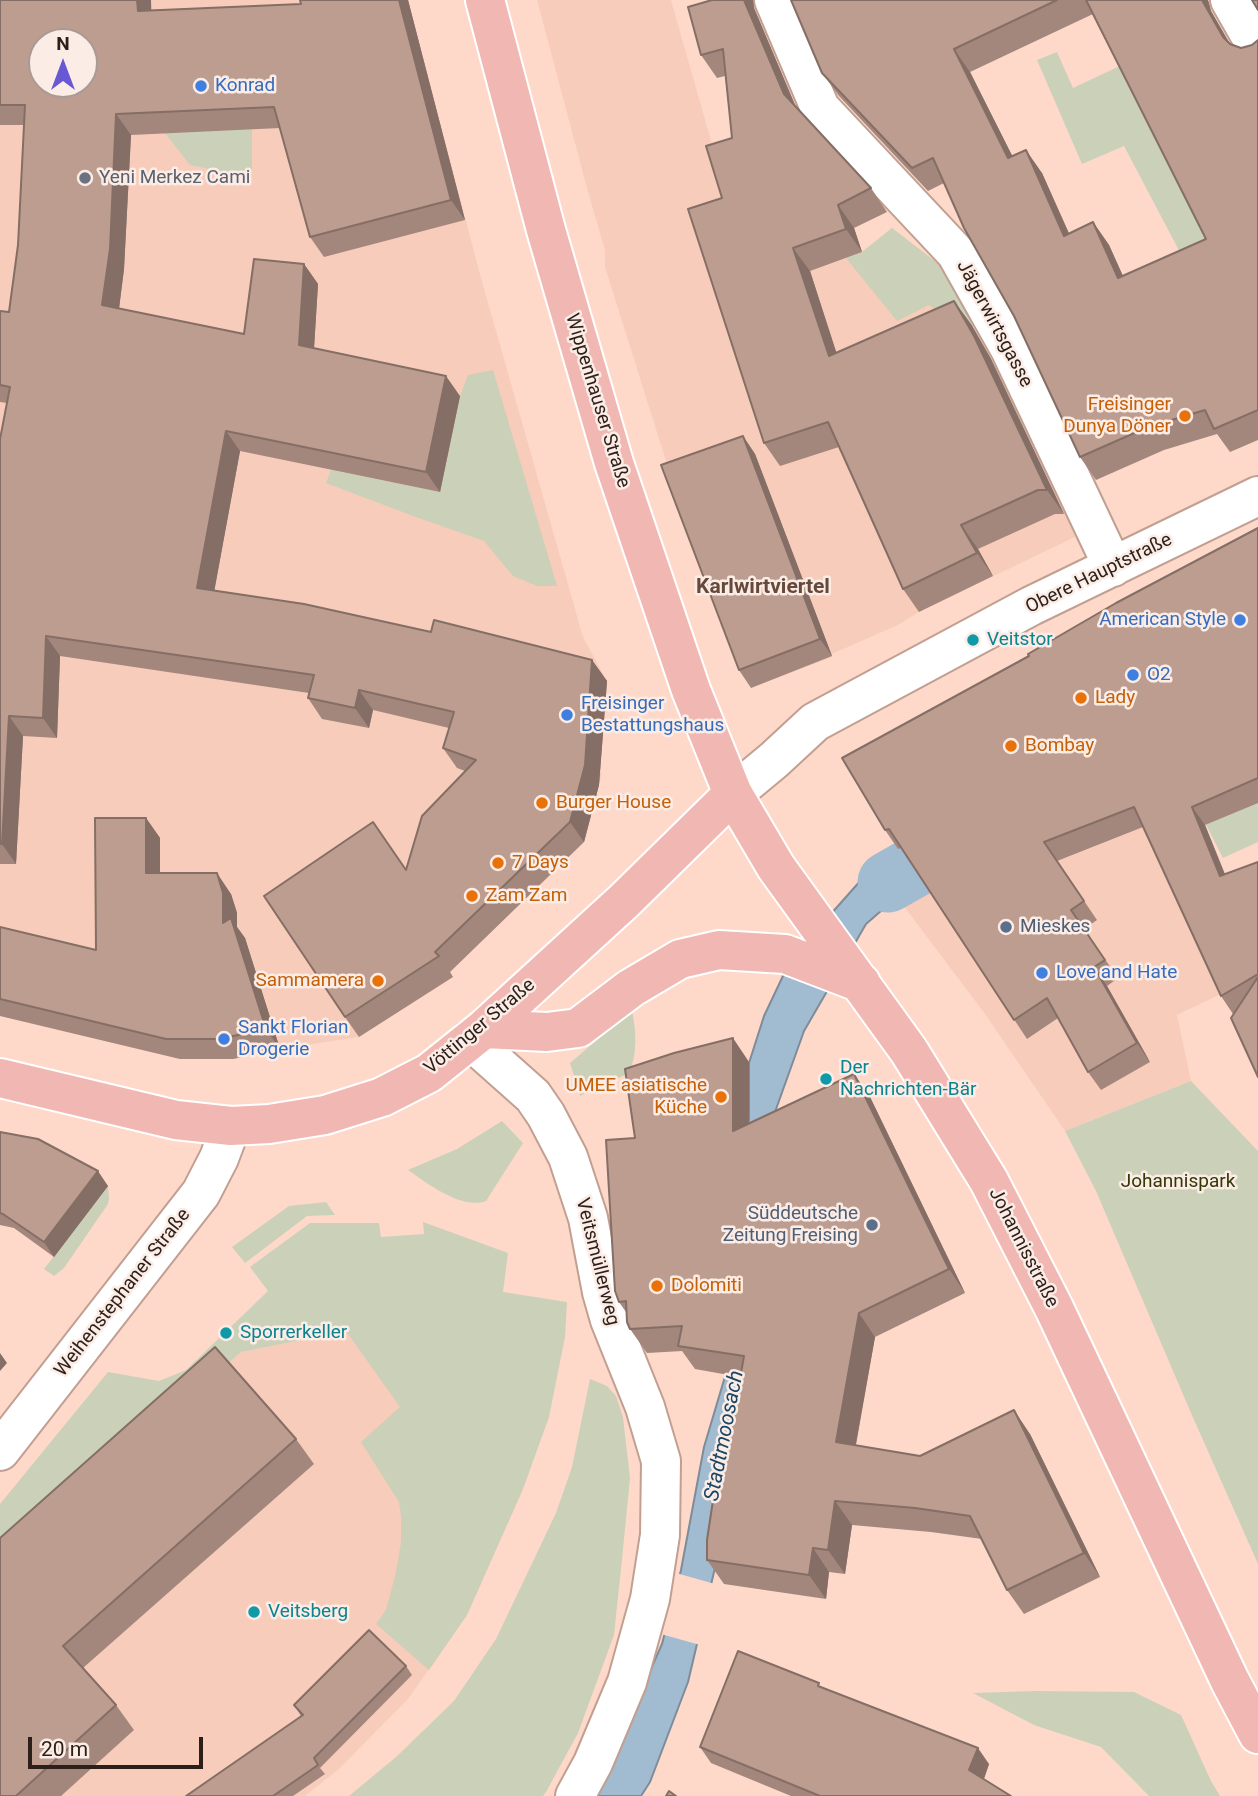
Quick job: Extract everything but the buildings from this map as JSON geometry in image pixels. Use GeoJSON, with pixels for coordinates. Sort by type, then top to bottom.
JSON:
{"type":"FeatureCollection","features":[{"type":"Feature","properties":{"kind":"main road","name":"Wippenhauser Straße"},"geometry":{"type":"LineString","coordinates":[[485,0],[546,230],[614,463],[691,690],[733,794]]}},
{"type":"Feature","properties":{"kind":"main road","name":"Johannisstraße"},"geometry":{"type":"LineString","coordinates":[[733,794],[776,867],[909,1051],[989,1181],[1054,1308],[1230,1681],[1258,1734]]}},
{"type":"Feature","properties":{"kind":"main road","name":"Vöttinger Straße"},"geometry":{"type":"LineString","coordinates":[[0,1078],[176,1119],[231,1126],[269,1124],[325,1115],[382,1097],[429,1073],[477,1034],[624,901],[733,794]]}},
{"type":"Feature","properties":{"kind":"main road"},"geometry":{"type":"LineString","coordinates":[[477,1034],[547,1032],[578,1028],[631,988],[680,959],[719,950],[785,954],[861,983]]}},
{"type":"Feature","properties":{"kind":"street","name":"Jägerwirtsgasse"},"geometry":{"type":"LineString","coordinates":[[774,0],[820,108],[956,253],[1010,349],[1113,567]]}},
{"type":"Feature","properties":{"kind":"street"},"geometry":{"type":"LineString","coordinates":[[1230,0],[1258,49]]}},
{"type":"Feature","properties":{"kind":"street","name":"Obere Hauptstraße"},"geometry":{"type":"LineString","coordinates":[[733,794],[815,722],[1031,606],[1258,496]]}},
{"type":"Feature","properties":{"kind":"street","name":"Veitsmüllerweg"},"geometry":{"type":"LineString","coordinates":[[477,1034],[533,1096],[564,1148],[588,1218],[610,1320],[645,1407],[661,1461],[659,1601],[593,1763],[575,1796]]}},
{"type":"Feature","properties":{"kind":"street","name":"Weihenstephaner Straße"},"geometry":{"type":"LineString","coordinates":[[0,1451],[201,1194],[231,1126]]}},
{"type":"Feature","properties":{"kind":"shaded area"},"geometry":{"type":"Polygon","coordinates":[[[0,0],[408,0],[481,278],[583,637],[607,681],[602,773],[584,842],[450,972],[453,977],[359,1037],[233,1059],[180,1059],[0,1016],[0,0]]]}},
{"type":"Feature","properties":{"kind":"shaded area"},"geometry":{"type":"Polygon","coordinates":[[[537,0],[671,0],[725,190],[862,252],[892,228],[940,265],[980,319],[1079,535],[919,612],[898,625],[832,654],[832,657],[751,688],[673,483],[605,267],[605,250],[537,0]]]}},
{"type":"Feature","properties":{"kind":"shaded area"},"geometry":{"type":"Polygon","coordinates":[[[855,777],[1122,781],[1221,994],[1177,1015],[1191,1081],[1065,1131],[985,1014],[897,897],[940,871],[921,838],[898,849],[855,777]]]}},
{"type":"Feature","properties":{"kind":"shaded area"},"geometry":{"type":"Polygon","coordinates":[[[373,1325],[523,1489],[467,1615],[408,1699],[339,1769],[305,1796],[0,1796],[0,1567],[241,1352],[373,1325]]]}},
{"type":"Feature","properties":{"kind":"green space"},"geometry":{"type":"Polygon","coordinates":[[[1057,52],[1073,88],[1124,64],[1211,239],[1184,260],[1124,146],[1082,164],[1037,60],[1057,52]]]}},
{"type":"Feature","properties":{"kind":"green space"},"geometry":{"type":"Polygon","coordinates":[[[252,129],[252,178],[190,165],[165,133],[252,129]]]}},
{"type":"Feature","properties":{"kind":"green space"},"geometry":{"type":"Polygon","coordinates":[[[892,228],[940,265],[980,319],[959,329],[929,305],[897,321],[846,258],[862,252],[892,228]]]}},
{"type":"Feature","properties":{"kind":"green space"},"geometry":{"type":"Polygon","coordinates":[[[493,370],[557,586],[537,586],[513,576],[484,541],[326,483],[331,470],[440,492],[460,396],[468,375],[493,370]]]}},
{"type":"Feature","properties":{"kind":"green space"},"geometry":{"type":"Polygon","coordinates":[[[1175,764],[1258,793],[1258,842],[1223,858],[1175,764]]]}},
{"type":"Feature","properties":{"kind":"green space"},"geometry":{"type":"Polygon","coordinates":[[[632,1010],[635,1042],[629,1073],[580,1096],[570,1063],[632,1010]]]}},
{"type":"Feature","properties":{"kind":"green space","name":"Johannispark"},"geometry":{"type":"Polygon","coordinates":[[[1191,1081],[1258,1151],[1258,1564],[1096,1191],[1065,1131],[1191,1081]]]}},
{"type":"Feature","properties":{"kind":"green space"},"geometry":{"type":"Polygon","coordinates":[[[502,1121],[523,1143],[486,1201],[477,1203],[456,1199],[408,1170],[457,1149],[502,1121]]]}},
{"type":"Feature","properties":{"kind":"green space"},"geometry":{"type":"Polygon","coordinates":[[[108,1186],[108,1204],[64,1268],[54,1276],[44,1269],[108,1186]]]}},
{"type":"Feature","properties":{"kind":"green space"},"geometry":{"type":"Polygon","coordinates":[[[326,1202],[335,1215],[307,1216],[245,1263],[232,1247],[289,1206],[326,1202]]]}},
{"type":"Feature","properties":{"kind":"green space"},"geometry":{"type":"Polygon","coordinates":[[[423,1222],[508,1253],[503,1292],[567,1302],[565,1337],[549,1417],[523,1489],[467,1615],[429,1670],[376,1624],[386,1610],[396,1572],[401,1542],[401,1516],[399,1502],[361,1442],[400,1407],[346,1331],[241,1352],[0,1567],[0,1504],[108,1372],[159,1381],[186,1370],[268,1291],[250,1267],[310,1223],[379,1223],[381,1237],[424,1234],[423,1222]]]}},
{"type":"Feature","properties":{"kind":"green space"},"geometry":{"type":"Polygon","coordinates":[[[590,1379],[607,1386],[616,1396],[623,1417],[630,1478],[614,1635],[578,1733],[546,1792],[543,1796],[349,1796],[396,1757],[454,1701],[496,1639],[556,1513],[572,1467],[590,1379]]]}},
{"type":"Feature","properties":{"kind":"green space"},"geometry":{"type":"Polygon","coordinates":[[[1134,1692],[1181,1715],[1220,1796],[1149,1796],[1101,1747],[1034,1725],[973,1693],[1134,1692]]]}},
{"type":"Feature","properties":{"kind":"water"},"geometry":{"type":"Polygon","coordinates":[[[877,862],[897,897],[866,924],[804,1031],[775,1112],[746,1415],[688,1682],[650,1782],[641,1796],[589,1796],[610,1762],[662,1644],[681,1570],[704,1447],[732,1353],[749,1118],[749,1063],[764,1016],[791,959],[877,862]]]}},
{"type":"Feature","properties":{"kind":"pier"},"geometry":{"type":"Polygon","coordinates":[[[676,1573],[715,1584],[700,1645],[661,1634],[676,1573]]]}},
{"type":"Feature","properties":{"kind":"waterway","name":"Stadtmoosach"},"geometry":{"type":"LineString","coordinates":[[888,882],[932,857]]}},
{"type":"Feature","properties":{"kind":"place","name":"Konrad"},"geometry":{"type":"Point","coordinates":[201,86]}},
{"type":"Feature","properties":{"kind":"place","name":"Yeni Merkez Cami"},"geometry":{"type":"Point","coordinates":[85,178]}},
{"type":"Feature","properties":{"kind":"place","name":"Freisinger Dunya Döner"},"geometry":{"type":"Point","coordinates":[1185,416]}},
{"type":"Feature","properties":{"kind":"place","name":"American Style"},"geometry":{"type":"Point","coordinates":[1240,620]}},
{"type":"Feature","properties":{"kind":"place","name":"Veitstor"},"geometry":{"type":"Point","coordinates":[973,640]}},
{"type":"Feature","properties":{"kind":"place","name":"O2"},"geometry":{"type":"Point","coordinates":[1133,675]}},
{"type":"Feature","properties":{"kind":"place","name":"Lady"},"geometry":{"type":"Point","coordinates":[1081,698]}},
{"type":"Feature","properties":{"kind":"place","name":"Freisinger Bestattungshaus"},"geometry":{"type":"Point","coordinates":[567,715]}},
{"type":"Feature","properties":{"kind":"place","name":"Bombay"},"geometry":{"type":"Point","coordinates":[1011,746]}},
{"type":"Feature","properties":{"kind":"place","name":"Burger House"},"geometry":{"type":"Point","coordinates":[542,803]}},
{"type":"Feature","properties":{"kind":"place","name":"7 Days"},"geometry":{"type":"Point","coordinates":[498,863]}},
{"type":"Feature","properties":{"kind":"place","name":"Zam Zam"},"geometry":{"type":"Point","coordinates":[472,896]}},
{"type":"Feature","properties":{"kind":"place","name":"Mieskes"},"geometry":{"type":"Point","coordinates":[1006,927]}},
{"type":"Feature","properties":{"kind":"place","name":"Love and Hate"},"geometry":{"type":"Point","coordinates":[1042,973]}},
{"type":"Feature","properties":{"kind":"place","name":"Sammamera"},"geometry":{"type":"Point","coordinates":[378,981]}},
{"type":"Feature","properties":{"kind":"place","name":"Sankt Florian Drogerie"},"geometry":{"type":"Point","coordinates":[224,1039]}},
{"type":"Feature","properties":{"kind":"place","name":"Der Nachrichten-Bär"},"geometry":{"type":"Point","coordinates":[826,1079]}},
{"type":"Feature","properties":{"kind":"place","name":"UMEE asiatische Küche"},"geometry":{"type":"Point","coordinates":[721,1097]}},
{"type":"Feature","properties":{"kind":"place","name":"Süddeutsche Zeitung Freising"},"geometry":{"type":"Point","coordinates":[872,1225]}},
{"type":"Feature","properties":{"kind":"place","name":"Dolomiti"},"geometry":{"type":"Point","coordinates":[657,1286]}},
{"type":"Feature","properties":{"kind":"place","name":"Sporrerkeller"},"geometry":{"type":"Point","coordinates":[226,1333]}},
{"type":"Feature","properties":{"kind":"place","name":"Veitsberg"},"geometry":{"type":"Point","coordinates":[254,1612]}},
{"type":"Feature","properties":{"kind":"district","name":"Karlwirtviertel"},"geometry":{"type":"Point","coordinates":[763,588]}}]}
